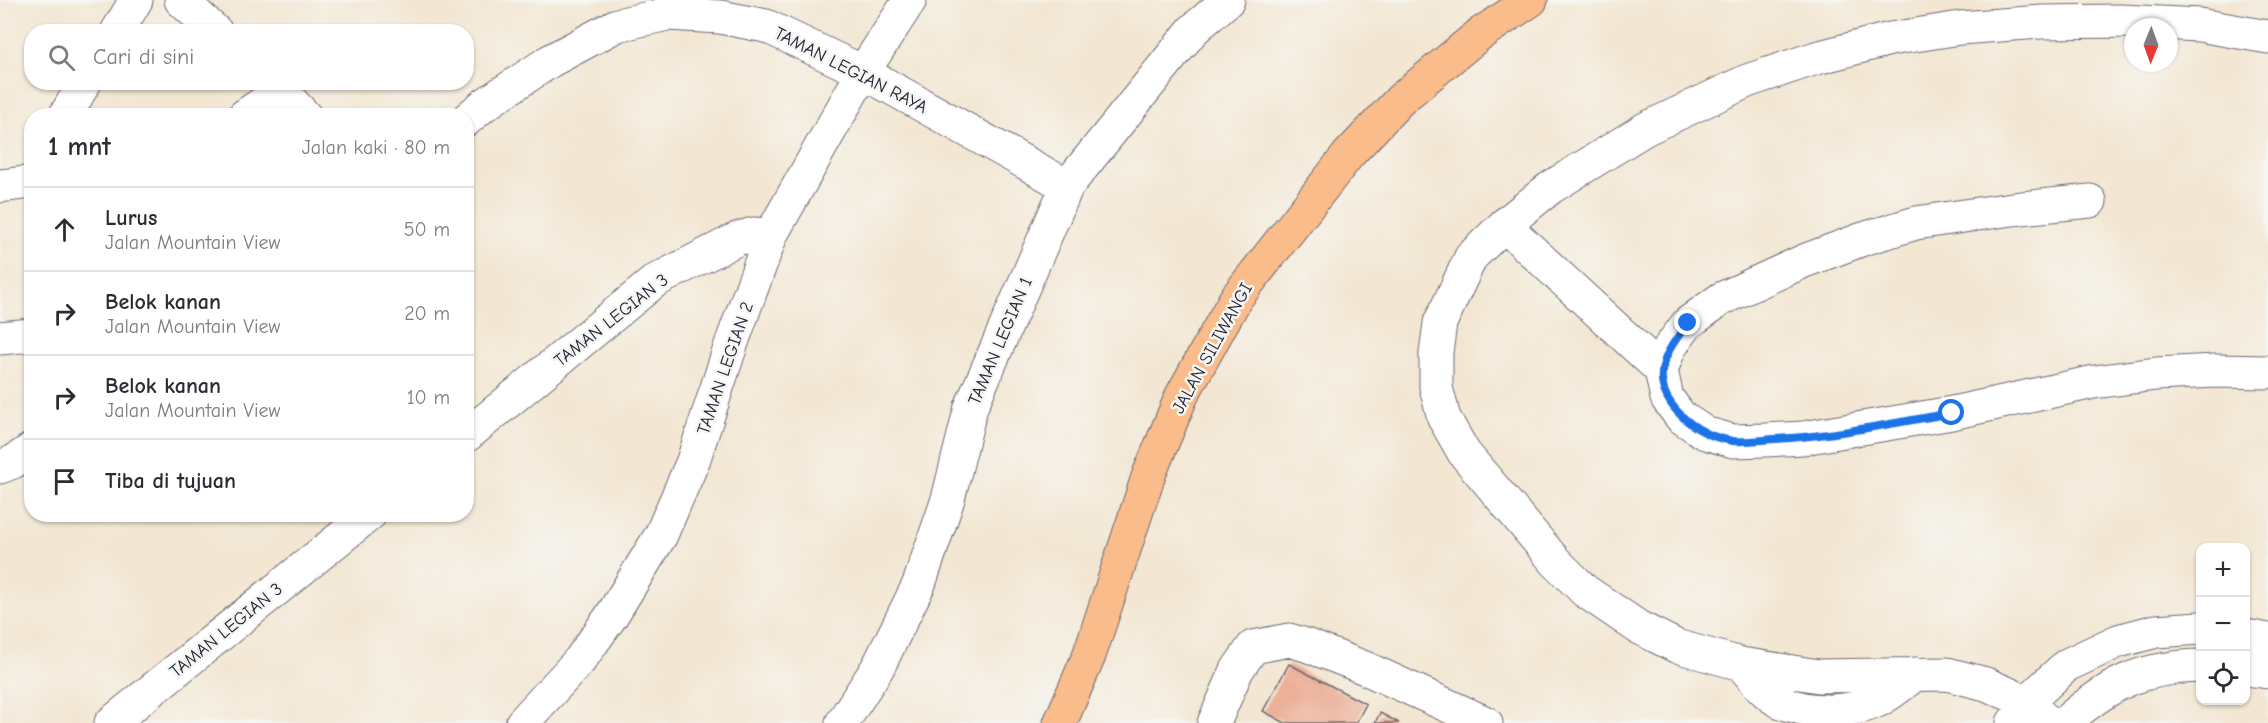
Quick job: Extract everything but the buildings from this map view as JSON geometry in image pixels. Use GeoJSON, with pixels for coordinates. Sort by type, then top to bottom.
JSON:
{"type":"FeatureCollection","features":[{"type":"Feature","properties":{"kind":"main road","name":"JALAN SILIWANGI"},"geometry":{"type":"LineString","coordinates":[[1060,723],[1089,656],[1152,467],[1182,395],[1236,298],[1348,155],[1401,99],[1480,34],[1531,0]]}},
{"type":"Feature","properties":{"kind":"street"},"geometry":{"type":"LineString","coordinates":[[122,24],[136,0]]}},
{"type":"Feature","properties":{"kind":"street"},"geometry":{"type":"LineString","coordinates":[[181,0],[207,24]]}},
{"type":"Feature","properties":{"kind":"street","name":"TAMAN LEGIAN 2"},"geometry":{"type":"LineString","coordinates":[[524,722],[580,660],[612,615],[661,535],[693,461],[731,345],[771,235],[863,72],[910,0]]}},
{"type":"Feature","properties":{"kind":"street","name":"TAMAN LEGIAN 1"},"geometry":{"type":"LineString","coordinates":[[842,723],[878,667],[919,584],[948,499],[971,406],[1067,186],[1193,30],[1228,0]]}},
{"type":"Feature","properties":{"kind":"street","name":"TAMAN LEGIAN RAYA"},"geometry":{"type":"LineString","coordinates":[[474,113],[550,61],[617,25],[668,14],[720,17],[766,26],[863,72],[1067,186]]}},
{"type":"Feature","properties":{"kind":"street"},"geometry":{"type":"LineString","coordinates":[[2196,628],[2156,631],[2118,642],[2067,665],[2029,716],[1986,684],[1947,674],[1819,676],[1741,664],[1676,646],[1638,627],[1586,591],[1555,561],[1464,453],[1444,418],[1436,387],[1436,353],[1440,323],[1472,257],[1504,225],[1550,188],[1645,129],[1747,81],[1816,58],[1880,42],[1960,28],[2064,21],[2121,21],[2199,25],[2268,37]]}},
{"type":"Feature","properties":{"kind":"street"},"geometry":{"type":"LineString","coordinates":[[70,108],[80,90]]}},
{"type":"Feature","properties":{"kind":"street"},"geometry":{"type":"LineString","coordinates":[[253,108],[273,90]]}},
{"type":"Feature","properties":{"kind":"street"},"geometry":{"type":"LineString","coordinates":[[282,90],[298,108]]}},
{"type":"Feature","properties":{"kind":"street"},"geometry":{"type":"LineString","coordinates":[[2090,201],[2012,209],[1916,223],[1863,239],[1804,261],[1721,299],[1688,323],[1670,347],[1661,370],[1667,398],[1681,417],[1705,433],[1733,441],[1803,438],[1952,413],[2094,382],[2216,371],[2268,372]]}},
{"type":"Feature","properties":{"kind":"street"},"geometry":{"type":"LineString","coordinates":[[1504,225],[1661,370]]}},
{"type":"Feature","properties":{"kind":"street","name":"TAMAN LEGIAN 3"},"geometry":{"type":"LineString","coordinates":[[474,429],[655,281],[737,239],[753,234],[771,235]]}},
{"type":"Feature","properties":{"kind":"street"},"geometry":{"type":"LineString","coordinates":[[0,338],[24,336]]}},
{"type":"Feature","properties":{"kind":"street"},"geometry":{"type":"LineString","coordinates":[[0,467],[24,454]]}},
{"type":"Feature","properties":{"kind":"street","name":"TAMAN LEGIAN 3"},"geometry":{"type":"LineString","coordinates":[[111,723],[360,522]]}},
{"type":"Feature","properties":{"kind":"street"},"geometry":{"type":"LineString","coordinates":[[2250,637],[2268,640]]}},
{"type":"Feature","properties":{"kind":"street"},"geometry":{"type":"LineString","coordinates":[[1214,723],[1237,670],[1254,647],[1288,640],[1365,668],[1486,723]]}},
{"type":"Feature","properties":{"kind":"street"},"geometry":{"type":"LineString","coordinates":[[2064,723],[2110,688],[2135,676],[2169,667],[2196,666]]}},
{"type":"Feature","properties":{"kind":"street"},"geometry":{"type":"LineString","coordinates":[[2250,670],[2268,672]]}},
{"type":"Feature","properties":{"kind":"route"},"geometry":{"type":"LineString","coordinates":[[1688,323],[1670,347],[1661,370],[1667,398],[1681,417],[1705,433],[1733,441],[1803,438],[1952,413]]}}]}
